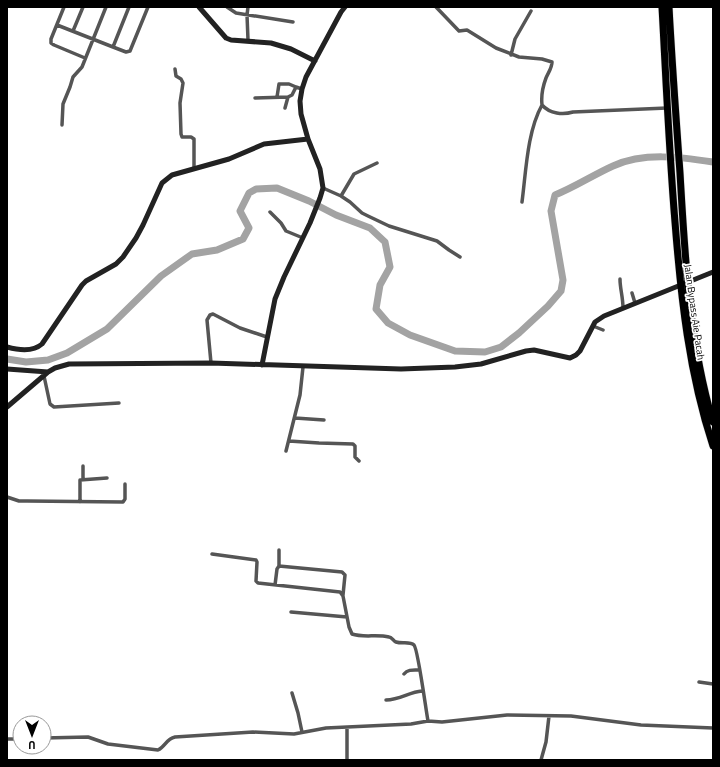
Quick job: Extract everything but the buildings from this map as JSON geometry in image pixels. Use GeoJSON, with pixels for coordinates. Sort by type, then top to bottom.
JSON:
{"type":"FeatureCollection","features":[{"type":"Feature","properties":{"kind":"highway"},"geometry":{"type":"LineString","coordinates":[[662,7],[667,108]]}},
{"type":"Feature","properties":{"kind":"highway","name":"Jalan Bypass Aie Pacah"},"geometry":{"type":"LineString","coordinates":[[669,7],[687,284],[693,334],[702,383],[713,422]]}},
{"type":"Feature","properties":{"kind":"highway","name":"Jalan Bypass Aie Pacah"},"geometry":{"type":"LineString","coordinates":[[667,108],[668,140],[680,286],[687,337],[696,383],[713,446]]}},
{"type":"Feature","properties":{"kind":"street"},"geometry":{"type":"LineString","coordinates":[[64,7],[51,39],[52,44],[85,58]]}},
{"type":"Feature","properties":{"kind":"street"},"geometry":{"type":"LineString","coordinates":[[74,31],[84,7]]}},
{"type":"Feature","properties":{"kind":"street"},"geometry":{"type":"LineString","coordinates":[[62,125],[64,100],[70,88],[72,77],[82,67],[106,7]]}},
{"type":"Feature","properties":{"kind":"street"},"geometry":{"type":"LineString","coordinates":[[113,47],[129,7]]}},
{"type":"Feature","properties":{"kind":"street"},"geometry":{"type":"LineString","coordinates":[[57,25],[126,52],[130,51],[148,7]]}},
{"type":"Feature","properties":{"kind":"street"},"geometry":{"type":"LineString","coordinates":[[199,7],[226,38],[230,40],[270,42],[300,53],[315,61]]}},
{"type":"Feature","properties":{"kind":"street"},"geometry":{"type":"LineString","coordinates":[[227,7],[232,11],[247,15],[293,22]]}},
{"type":"Feature","properties":{"kind":"street"},"geometry":{"type":"LineString","coordinates":[[248,7],[248,40]]}},
{"type":"Feature","properties":{"kind":"street"},"geometry":{"type":"LineString","coordinates":[[255,98],[288,97],[299,88],[315,61],[340,12],[345,7]]}},
{"type":"Feature","properties":{"kind":"street"},"geometry":{"type":"LineString","coordinates":[[436,7],[459,31],[468,31],[511,55],[524,58],[542,59],[552,62],[544,84],[542,105],[533,131],[522,202]]}},
{"type":"Feature","properties":{"kind":"street"},"geometry":{"type":"LineString","coordinates":[[511,55],[514,39],[532,11]]}},
{"type":"Feature","properties":{"kind":"street"},"geometry":{"type":"LineString","coordinates":[[175,68],[176,76],[181,78],[183,83],[180,103],[180,134],[182,137],[191,136],[194,139],[194,168]]}},
{"type":"Feature","properties":{"kind":"street"},"geometry":{"type":"LineString","coordinates":[[277,97],[279,84],[289,84],[299,88]]}},
{"type":"Feature","properties":{"kind":"street"},"geometry":{"type":"LineString","coordinates":[[262,365],[275,299],[310,223],[323,188],[320,169],[308,139],[300,108],[299,88]]}},
{"type":"Feature","properties":{"kind":"street"},"geometry":{"type":"LineString","coordinates":[[285,108],[288,97]]}},
{"type":"Feature","properties":{"kind":"street"},"geometry":{"type":"LineString","coordinates":[[542,105],[545,108],[564,114],[573,112],[667,108]]}},
{"type":"Feature","properties":{"kind":"street"},"geometry":{"type":"LineString","coordinates":[[7,347],[29,350],[42,344],[82,285],[86,281],[116,264],[130,248],[143,225],[162,184],[172,175],[229,159],[264,144],[308,139]]}},
{"type":"Feature","properties":{"kind":"street"},"geometry":{"type":"LineString","coordinates":[[341,196],[354,174],[377,163]]}},
{"type":"Feature","properties":{"kind":"street"},"geometry":{"type":"LineString","coordinates":[[323,188],[341,196],[362,213],[389,226],[437,241],[460,257]]}},
{"type":"Feature","properties":{"kind":"street"},"geometry":{"type":"LineString","coordinates":[[270,212],[281,223],[286,231],[303,238]]}},
{"type":"Feature","properties":{"kind":"street"},"geometry":{"type":"LineString","coordinates":[[7,407],[48,372],[55,368],[69,364],[211,363],[387,369],[455,367],[481,364],[534,350],[570,358],[580,351],[595,322],[604,316],[687,284],[713,272]]}},
{"type":"Feature","properties":{"kind":"street"},"geometry":{"type":"LineString","coordinates":[[620,279],[623,308]]}},
{"type":"Feature","properties":{"kind":"street"},"geometry":{"type":"LineString","coordinates":[[632,293],[635,303]]}},
{"type":"Feature","properties":{"kind":"street"},"geometry":{"type":"LineString","coordinates":[[211,363],[207,320],[210,315],[213,314],[240,328],[267,337]]}},
{"type":"Feature","properties":{"kind":"street"},"geometry":{"type":"LineString","coordinates":[[593,326],[603,330]]}},
{"type":"Feature","properties":{"kind":"street"},"geometry":{"type":"LineString","coordinates":[[286,451],[295,418],[304,367]]}},
{"type":"Feature","properties":{"kind":"street"},"geometry":{"type":"LineString","coordinates":[[7,369],[48,372]]}},
{"type":"Feature","properties":{"kind":"street"},"geometry":{"type":"LineString","coordinates":[[44,376],[50,404],[54,407],[119,403]]}},
{"type":"Feature","properties":{"kind":"street"},"geometry":{"type":"LineString","coordinates":[[295,418],[324,420]]}},
{"type":"Feature","properties":{"kind":"street"},"geometry":{"type":"LineString","coordinates":[[288,441],[354,444],[355,457],[358,460]]}},
{"type":"Feature","properties":{"kind":"street"},"geometry":{"type":"LineString","coordinates":[[80,502],[80,480],[83,479],[83,466]]}},
{"type":"Feature","properties":{"kind":"street"},"geometry":{"type":"LineString","coordinates":[[83,479],[106,478]]}},
{"type":"Feature","properties":{"kind":"street"},"geometry":{"type":"LineString","coordinates":[[7,497],[23,501],[124,502],[126,499],[125,484]]}},
{"type":"Feature","properties":{"kind":"street"},"geometry":{"type":"LineString","coordinates":[[275,585],[277,569],[279,566],[279,550]]}},
{"type":"Feature","properties":{"kind":"street"},"geometry":{"type":"LineString","coordinates":[[212,554],[256,560],[256,581],[258,583],[340,592],[343,596]]}},
{"type":"Feature","properties":{"kind":"street"},"geometry":{"type":"LineString","coordinates":[[279,566],[343,572],[345,575],[343,596],[350,631],[354,635],[389,637],[397,642],[410,643],[414,645],[419,658],[422,691],[428,721]]}},
{"type":"Feature","properties":{"kind":"street"},"geometry":{"type":"LineString","coordinates":[[291,612],[347,617]]}},
{"type":"Feature","properties":{"kind":"street"},"geometry":{"type":"LineString","coordinates":[[404,674],[410,670],[420,670]]}},
{"type":"Feature","properties":{"kind":"street"},"geometry":{"type":"LineString","coordinates":[[699,682],[713,684]]}},
{"type":"Feature","properties":{"kind":"street"},"geometry":{"type":"LineString","coordinates":[[386,700],[401,698],[411,692],[422,691]]}},
{"type":"Feature","properties":{"kind":"street"},"geometry":{"type":"LineString","coordinates":[[292,692],[302,732]]}},
{"type":"Feature","properties":{"kind":"street"},"geometry":{"type":"LineString","coordinates":[[52,738],[92,738],[108,744],[158,750],[168,740],[175,737],[264,732],[294,734],[326,728],[411,724],[428,721],[442,722],[507,715],[576,717],[641,725],[713,728]]}},
{"type":"Feature","properties":{"kind":"street"},"geometry":{"type":"LineString","coordinates":[[541,760],[546,742],[549,716]]}},
{"type":"Feature","properties":{"kind":"street"},"geometry":{"type":"LineString","coordinates":[[347,728],[347,760]]}},
{"type":"Feature","properties":{"kind":"waterway"},"geometry":{"type":"LineString","coordinates":[[7,359],[26,362],[48,360],[67,353],[107,329],[161,276],[192,254],[217,250],[243,239],[249,228],[240,211],[249,193],[256,189],[277,188],[309,201],[336,215],[370,228],[385,242],[390,267],[380,285],[376,309],[388,323],[410,335],[455,351],[485,352],[501,347],[519,333],[548,306],[561,291],[563,280],[551,211],[555,195],[613,166],[637,159],[650,157],[675,157],[713,162]]}}]}
